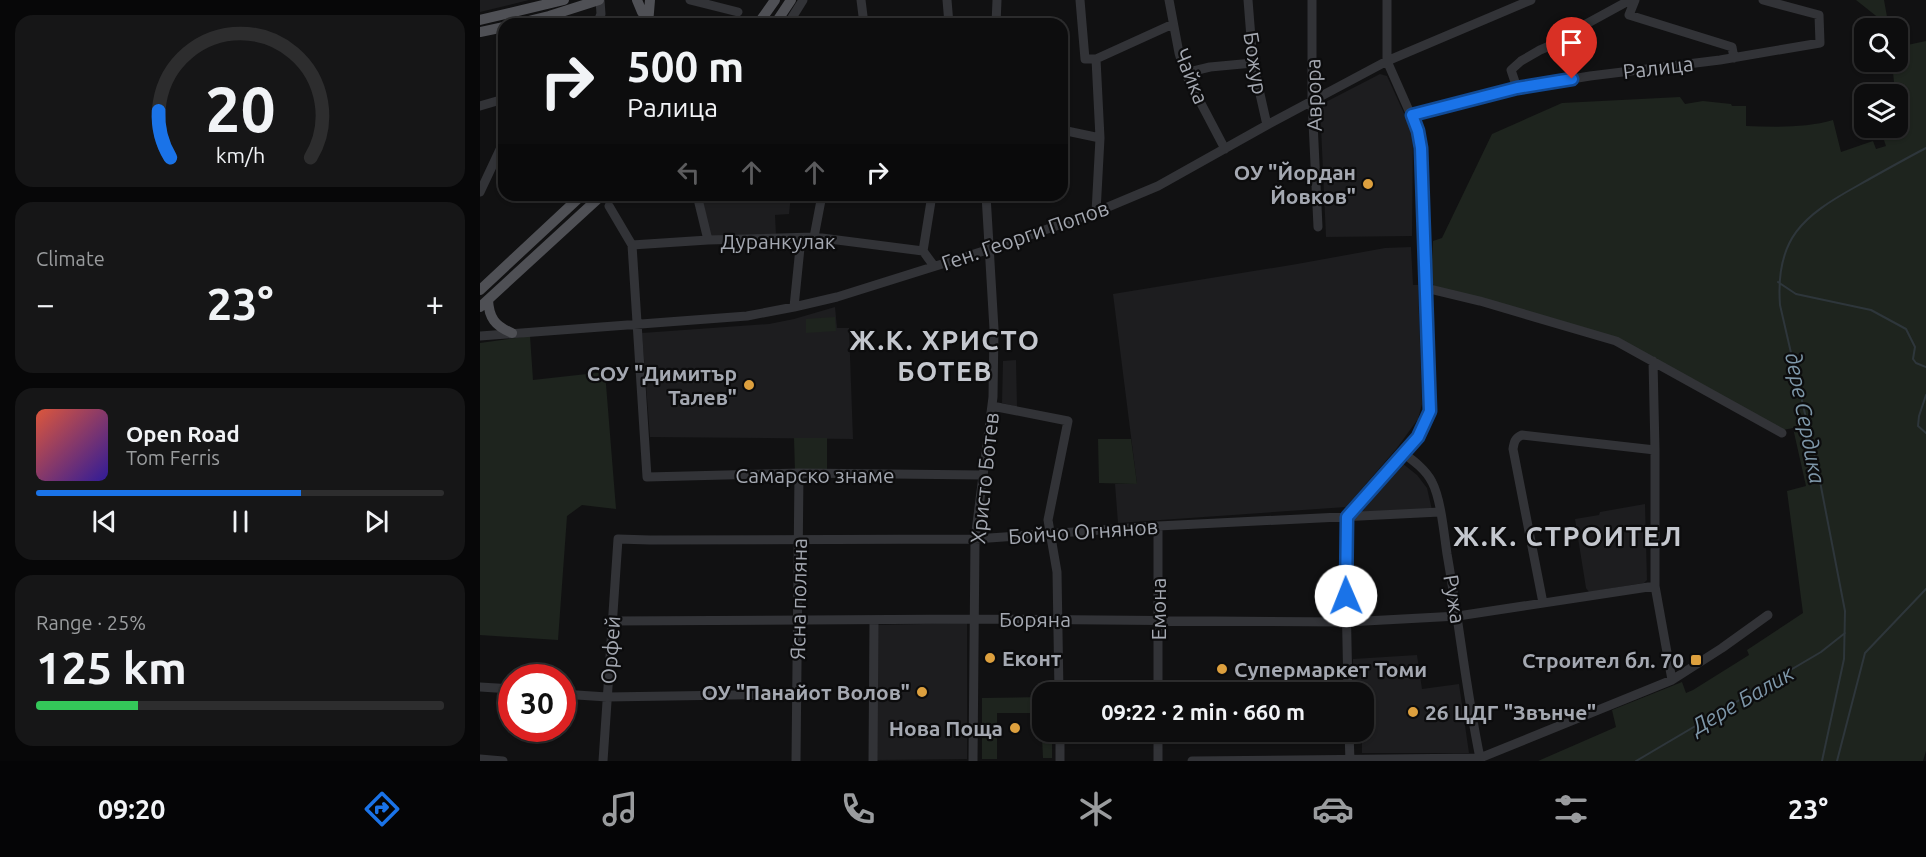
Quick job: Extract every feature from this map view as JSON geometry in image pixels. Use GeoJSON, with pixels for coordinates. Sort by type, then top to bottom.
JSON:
{"type":"FeatureCollection","features":[{"type":"Feature","properties":{"kind":"main road"},"geometry":{"type":"LineString","coordinates":[[480,20],[564,0]]}},
{"type":"Feature","properties":{"kind":"main road"},"geometry":{"type":"LineString","coordinates":[[547,18],[599,0]]}},
{"type":"Feature","properties":{"kind":"main road"},"geometry":{"type":"LineString","coordinates":[[637,0],[642,6]]}},
{"type":"Feature","properties":{"kind":"main road"},"geometry":{"type":"LineString","coordinates":[[648,18],[650,0]]}},
{"type":"Feature","properties":{"kind":"main road"},"geometry":{"type":"LineString","coordinates":[[762,18],[775,0]]}},
{"type":"Feature","properties":{"kind":"main road"},"geometry":{"type":"LineString","coordinates":[[779,18],[791,0]]}},
{"type":"Feature","properties":{"kind":"main road"},"geometry":{"type":"LineString","coordinates":[[480,32],[498,28]]}},
{"type":"Feature","properties":{"kind":"main road"},"geometry":{"type":"LineString","coordinates":[[480,290],[576,201]]}},
{"type":"Feature","properties":{"kind":"main road"},"geometry":{"type":"LineString","coordinates":[[512,333],[500,329],[484,304],[596,201]]}},
{"type":"Feature","properties":{"kind":"street"},"geometry":{"type":"LineString","coordinates":[[599,0],[599,18]]}},
{"type":"Feature","properties":{"kind":"street"},"geometry":{"type":"LineString","coordinates":[[690,0],[738,12]]}},
{"type":"Feature","properties":{"kind":"street"},"geometry":{"type":"LineString","coordinates":[[792,18],[803,0]]}},
{"type":"Feature","properties":{"kind":"street"},"geometry":{"type":"LineString","coordinates":[[861,0],[863,18]]}},
{"type":"Feature","properties":{"kind":"street"},"geometry":{"type":"LineString","coordinates":[[947,0],[948,18]]}},
{"type":"Feature","properties":{"kind":"street"},"geometry":{"type":"LineString","coordinates":[[996,18],[997,0]]}},
{"type":"Feature","properties":{"kind":"street"},"geometry":{"type":"LineString","coordinates":[[1080,0],[1085,59],[1096,59],[1173,24]]}},
{"type":"Feature","properties":{"kind":"street","name":"Чайка"},"geometry":{"type":"LineString","coordinates":[[1169,0],[1185,73],[1225,149]]}},
{"type":"Feature","properties":{"kind":"street","name":"Божур"},"geometry":{"type":"LineString","coordinates":[[1248,0],[1253,63],[1267,125]]}},
{"type":"Feature","properties":{"kind":"street","name":"Аврора"},"geometry":{"type":"LineString","coordinates":[[1312,0],[1312,101],[1318,227]]}},
{"type":"Feature","properties":{"kind":"street"},"geometry":{"type":"LineString","coordinates":[[1348,682],[1347,517],[1418,437],[1430,411],[1421,148],[1412,115],[1387,61],[1387,0]]}},
{"type":"Feature","properties":{"kind":"street","name":"Ген. Георги Попов"},"geometry":{"type":"LineString","coordinates":[[480,336],[747,316],[794,308],[837,297],[990,249],[1096,212],[1158,186],[1387,61],[1531,0]]}},
{"type":"Feature","properties":{"kind":"street"},"geometry":{"type":"LineString","coordinates":[[1517,88],[1511,70],[1521,61],[1566,39],[1577,29],[1630,0]]}},
{"type":"Feature","properties":{"kind":"street"},"geometry":{"type":"LineString","coordinates":[[1635,0],[1629,15],[1732,46],[1734,58]]}},
{"type":"Feature","properties":{"kind":"street","name":"Ралица"},"geometry":{"type":"LineString","coordinates":[[1412,115],[1517,88],[1590,76],[1734,58],[1820,43],[1819,15],[1763,0]]}},
{"type":"Feature","properties":{"kind":"street"},"geometry":{"type":"LineString","coordinates":[[1096,59],[1100,138],[1096,212]]}},
{"type":"Feature","properties":{"kind":"street"},"geometry":{"type":"LineString","coordinates":[[1185,73],[1210,67],[1253,63]]}},
{"type":"Feature","properties":{"kind":"street"},"geometry":{"type":"LineString","coordinates":[[480,106],[498,101]]}},
{"type":"Feature","properties":{"kind":"street"},"geometry":{"type":"LineString","coordinates":[[1068,131],[1100,138]]}},
{"type":"Feature","properties":{"kind":"street"},"geometry":{"type":"LineString","coordinates":[[481,187],[498,153]]}},
{"type":"Feature","properties":{"kind":"street"},"geometry":{"type":"LineString","coordinates":[[698,201],[708,240]]}},
{"type":"Feature","properties":{"kind":"street"},"geometry":{"type":"LineString","coordinates":[[814,237],[821,201]]}},
{"type":"Feature","properties":{"kind":"street"},"geometry":{"type":"LineString","coordinates":[[931,201],[923,251],[934,266]]}},
{"type":"Feature","properties":{"kind":"street","name":"Христо Ботев"},"geometry":{"type":"LineString","coordinates":[[973,761],[975,539],[992,406],[994,338],[986,201]]}},
{"type":"Feature","properties":{"kind":"street"},"geometry":{"type":"LineString","coordinates":[[609,206],[632,245],[637,325]]}},
{"type":"Feature","properties":{"kind":"street","name":"Дуранкулак"},"geometry":{"type":"LineString","coordinates":[[632,245],[814,237],[923,251]]}},
{"type":"Feature","properties":{"kind":"street"},"geometry":{"type":"LineString","coordinates":[[794,308],[801,238]]}},
{"type":"Feature","properties":{"kind":"street"},"geometry":{"type":"LineString","coordinates":[[1426,288],[1616,341],[1782,433]]}},
{"type":"Feature","properties":{"kind":"street","name":"Самарско знаме"},"geometry":{"type":"LineString","coordinates":[[637,325],[647,477],[799,473],[983,475]]}},
{"type":"Feature","properties":{"kind":"street"},"geometry":{"type":"LineString","coordinates":[[1653,361],[1655,586],[1672,680]]}},
{"type":"Feature","properties":{"kind":"street"},"geometry":{"type":"LineString","coordinates":[[992,406],[1068,421],[1048,520],[1056,559],[1059,682]]}},
{"type":"Feature","properties":{"kind":"street"},"geometry":{"type":"LineString","coordinates":[[1543,603],[1513,449],[1514,442],[1522,435],[1655,450]]}},
{"type":"Feature","properties":{"kind":"street","name":"Ружа"},"geometry":{"type":"LineString","coordinates":[[1403,453],[1429,476],[1434,484],[1458,616],[1471,714],[1480,758]]}},
{"type":"Feature","properties":{"kind":"street","name":"Ясна поляна"},"geometry":{"type":"LineString","coordinates":[[796,761],[799,473]]}},
{"type":"Feature","properties":{"kind":"street","name":"Бойчо Огнянов"},"geometry":{"type":"LineString","coordinates":[[618,538],[650,540],[975,539],[1158,526],[1440,512]]}},
{"type":"Feature","properties":{"kind":"street","name":"Емона"},"geometry":{"type":"LineString","coordinates":[[1158,526],[1158,682]]}},
{"type":"Feature","properties":{"kind":"street","name":"Орфей"},"geometry":{"type":"LineString","coordinates":[[603,761],[618,538]]}},
{"type":"Feature","properties":{"kind":"street","name":"Боряна"},"geometry":{"type":"LineString","coordinates":[[612,621],[975,619],[1347,622],[1458,616],[1655,586]]}},
{"type":"Feature","properties":{"kind":"street"},"geometry":{"type":"LineString","coordinates":[[1192,761],[1480,758],[1672,680],[1768,615]]}},
{"type":"Feature","properties":{"kind":"street"},"geometry":{"type":"LineString","coordinates":[[873,761],[874,620]]}},
{"type":"Feature","properties":{"kind":"street"},"geometry":{"type":"LineString","coordinates":[[480,687],[498,688]]}},
{"type":"Feature","properties":{"kind":"street"},"geometry":{"type":"LineString","coordinates":[[576,695],[607,698],[796,694]]}},
{"type":"Feature","properties":{"kind":"street"},"geometry":{"type":"LineString","coordinates":[[1060,742],[1060,761]]}},
{"type":"Feature","properties":{"kind":"street"},"geometry":{"type":"LineString","coordinates":[[1158,742],[1158,761]]}},
{"type":"Feature","properties":{"kind":"street"},"geometry":{"type":"LineString","coordinates":[[1349,742],[1350,760]]}},
{"type":"Feature","properties":{"kind":"street"},"geometry":{"type":"LineString","coordinates":[[480,759],[503,761]]}},
{"type":"Feature","properties":{"kind":"shaded area"},"geometry":{"type":"Polygon","coordinates":[[[480,0],[529,0],[480,12],[480,0]]]}},
{"type":"Feature","properties":{"kind":"shaded area"},"geometry":{"type":"Polygon","coordinates":[[[1856,0],[1884,0],[1887,18],[1879,18],[1856,0]]]}},
{"type":"Feature","properties":{"kind":"shaded area"},"geometry":{"type":"Polygon","coordinates":[[[1926,41],[1926,751],[1923,761],[1538,761],[1616,727],[1612,710],[1682,682],[1686,693],[1693,690],[1749,655],[1747,650],[1803,613],[1787,491],[1806,486],[1793,428],[1783,430],[1617,338],[1434,286],[1431,278],[1433,241],[1442,238],[1492,134],[1562,103],[1680,97],[1685,104],[1703,101],[1746,106],[1746,126],[1801,126],[1833,120],[1841,152],[1873,141],[1876,149],[1886,146],[1883,138],[1908,138],[1908,84],[1893,84],[1893,72],[1908,72],[1908,45],[1926,41]]]}},
{"type":"Feature","properties":{"kind":"shaded area","name":"ОУ \"Йордан Йовков\""},"geometry":{"type":"Polygon","coordinates":[[[1380,74],[1387,76],[1413,133],[1412,236],[1326,237],[1320,105],[1380,74]]]}},
{"type":"Feature","properties":{"kind":"shaded area"},"geometry":{"type":"Polygon","coordinates":[[[701,201],[790,201],[789,214],[775,215],[776,235],[710,237],[701,201]]]}},
{"type":"Feature","properties":{"kind":"shaded area"},"geometry":{"type":"Polygon","coordinates":[[[1411,247],[1413,285],[1418,285],[1422,404],[1418,419],[1397,448],[1346,507],[1118,523],[1115,484],[1137,484],[1113,294],[1385,248],[1411,247]]]}},
{"type":"Feature","properties":{"kind":"shaded area","name":"СОУ \"Димитър Талев\""},"geometry":{"type":"Polygon","coordinates":[[[835,307],[837,328],[849,328],[853,439],[650,437],[642,333],[769,324],[835,307]]]}},
{"type":"Feature","properties":{"kind":"shaded area"},"geometry":{"type":"Polygon","coordinates":[[[835,317],[836,331],[806,333],[806,319],[835,317]]]}},
{"type":"Feature","properties":{"kind":"shaded area"},"geometry":{"type":"Polygon","coordinates":[[[530,336],[533,380],[605,372],[616,509],[582,505],[567,516],[558,640],[480,635],[480,343],[530,336]]]}},
{"type":"Feature","properties":{"kind":"shaded area"},"geometry":{"type":"Polygon","coordinates":[[[1016,360],[1017,407],[1002,403],[1003,361],[1016,360]]]}},
{"type":"Feature","properties":{"kind":"shaded area"},"geometry":{"type":"Polygon","coordinates":[[[794,438],[827,438],[827,472],[795,472],[794,438]]]}},
{"type":"Feature","properties":{"kind":"shaded area"},"geometry":{"type":"Polygon","coordinates":[[[1098,439],[1131,439],[1137,484],[1099,483],[1098,439]]]}},
{"type":"Feature","properties":{"kind":"shaded area"},"geometry":{"type":"Polygon","coordinates":[[[1402,463],[1417,475],[1427,488],[1432,510],[1361,513],[1402,463]]]}},
{"type":"Feature","properties":{"kind":"shaded area"},"geometry":{"type":"Polygon","coordinates":[[[1645,504],[1647,580],[1644,583],[1589,592],[1586,588],[1575,519],[1645,504]]]}},
{"type":"Feature","properties":{"kind":"shaded area","name":"ОУ \"Панайот Волов\""},"geometry":{"type":"Polygon","coordinates":[[[967,623],[967,759],[877,760],[877,625],[967,623]]]}},
{"type":"Feature","properties":{"kind":"shaded area","name":"26 ЦДГ \"Звънче\""},"geometry":{"type":"Polygon","coordinates":[[[1417,655],[1422,689],[1459,684],[1469,753],[1362,753],[1362,742],[1374,742],[1374,682],[1353,682],[1353,659],[1417,655]]]}},
{"type":"Feature","properties":{"kind":"shaded area"},"geometry":{"type":"Polygon","coordinates":[[[1032,697],[1032,713],[997,713],[997,759],[982,759],[982,698],[1032,697]]]}},
{"type":"Feature","properties":{"kind":"shaded area"},"geometry":{"type":"Polygon","coordinates":[[[1042,742],[1052,742],[1052,758],[1043,758],[1042,742]]]}},
{"type":"Feature","properties":{"kind":"waterway","name":"дере Сердика"},"geometry":{"type":"LineString","coordinates":[[1822,761],[1844,659],[1845,611],[1817,466],[1780,305],[1782,262],[1796,232],[1821,208],[1926,148]]}},
{"type":"Feature","properties":{"kind":"waterway"},"geometry":{"type":"LineString","coordinates":[[1778,282],[1796,294],[1871,310],[1906,329],[1915,347],[1913,359],[1916,363],[1926,367]]}},
{"type":"Feature","properties":{"kind":"waterway"},"geometry":{"type":"LineString","coordinates":[[1926,395],[1918,426],[1926,433]]}},
{"type":"Feature","properties":{"kind":"waterway"},"geometry":{"type":"LineString","coordinates":[[1837,761],[1865,653],[1926,589]]}},
{"type":"Feature","properties":{"kind":"waterway","name":"Дере Балик"},"geometry":{"type":"LineString","coordinates":[[1636,761],[1821,652],[1845,633]]}},
{"type":"Feature","properties":{"kind":"place","name":"ОУ \"Йордан Йовков\""},"geometry":{"type":"Point","coordinates":[1368,184]}},
{"type":"Feature","properties":{"kind":"place","name":"СОУ \"Димитър Талев\""},"geometry":{"type":"Point","coordinates":[749,385]}},
{"type":"Feature","properties":{"kind":"place","name":"Еконт"},"geometry":{"type":"Point","coordinates":[990,658]}},
{"type":"Feature","properties":{"kind":"place","name":"Строител бл. 70"},"geometry":{"type":"Point","coordinates":[1696,660]}},
{"type":"Feature","properties":{"kind":"place","name":"Супермаркет Томи"},"geometry":{"type":"Point","coordinates":[1222,669]}},
{"type":"Feature","properties":{"kind":"place","name":"ОУ \"Панайот Волов\""},"geometry":{"type":"Point","coordinates":[922,692]}},
{"type":"Feature","properties":{"kind":"place","name":"26 ЦДГ \"Звънче\""},"geometry":{"type":"Point","coordinates":[1413,712]}},
{"type":"Feature","properties":{"kind":"place","name":"Нова Поща"},"geometry":{"type":"Point","coordinates":[1015,728]}},
{"type":"Feature","properties":{"kind":"district","name":"Ж.К. ХРИСТО БОТЕВ"},"geometry":{"type":"Point","coordinates":[945,356]}},
{"type":"Feature","properties":{"kind":"district","name":"Ж.К. СТРОИТЕЛ"},"geometry":{"type":"Point","coordinates":[1568,536]}},
{"type":"Feature","properties":{"kind":"route"},"geometry":{"type":"LineString","coordinates":[[1346,596],[1347,517],[1418,437],[1430,411],[1421,148],[1412,115],[1517,88],[1572,79]]}}]}
